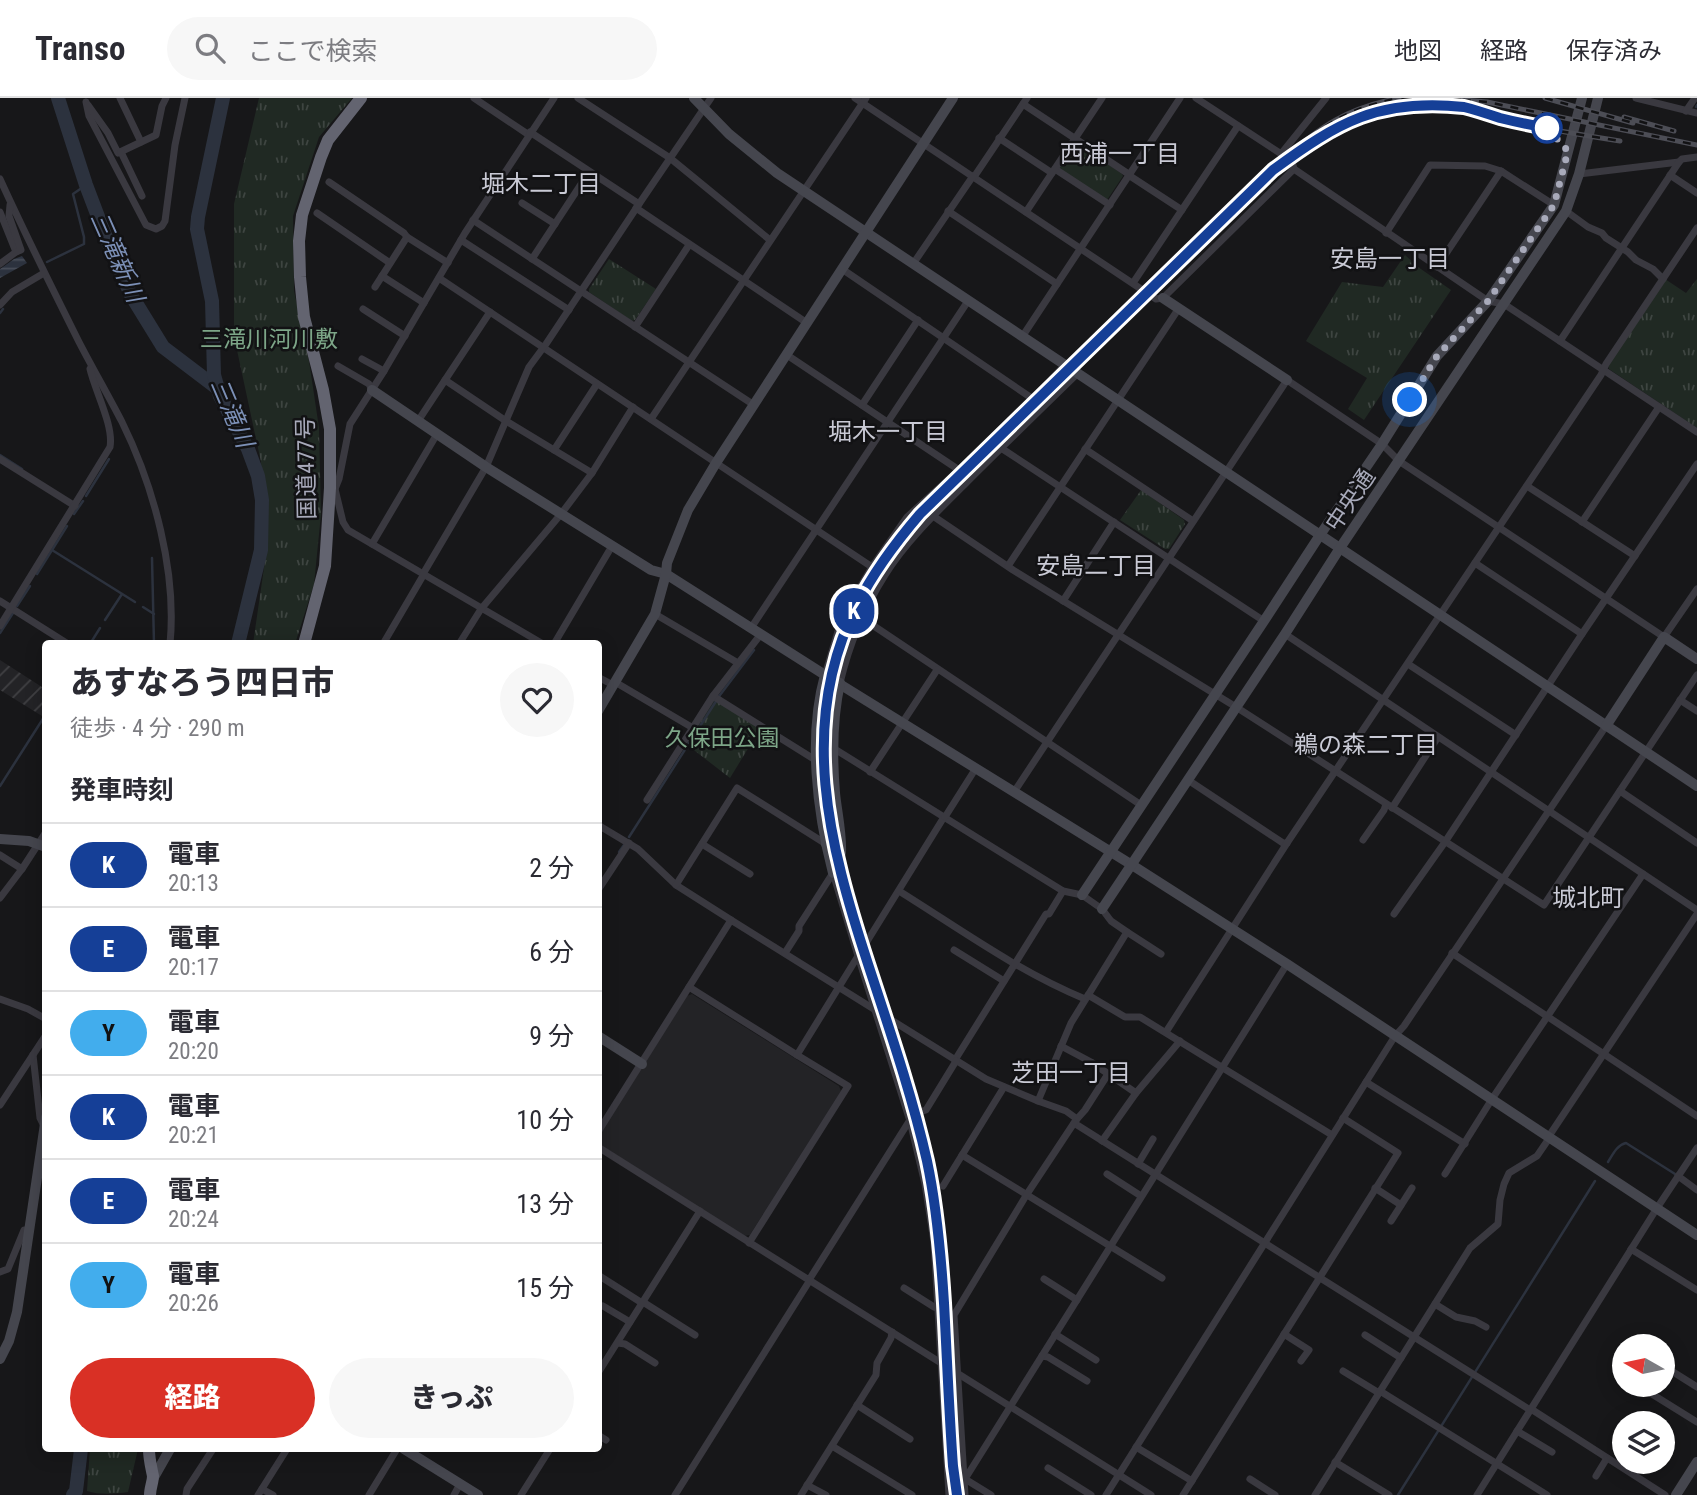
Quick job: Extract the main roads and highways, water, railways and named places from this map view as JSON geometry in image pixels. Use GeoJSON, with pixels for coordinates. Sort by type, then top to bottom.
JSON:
{"type":"FeatureCollection","features":[{"type":"Feature","properties":{"kind":"highway","name":"国道477号"},"geometry":{"type":"LineString","coordinates":[[305,640],[325,566],[333,488],[330,429],[304,317],[299,241],[302,215],[328,140],[361,98]]}},
{"type":"Feature","properties":{"kind":"highway"},"geometry":{"type":"LineString","coordinates":[[149,1452],[150,1489]]}},
{"type":"Feature","properties":{"kind":"water"},"geometry":{"type":"Polygon","coordinates":[[[22,256],[27,263],[0,278],[0,269],[22,256]]]}},
{"type":"Feature","properties":{"kind":"waterway","name":"三滝新川"},"geometry":{"type":"LineString","coordinates":[[58,98],[86,185],[131,295],[163,347],[217,388]]}},
{"type":"Feature","properties":{"kind":"waterway","name":"三滝川"},"geometry":{"type":"LineString","coordinates":[[223,98],[197,229],[212,301],[214,375],[220,396],[248,449],[258,476],[262,500],[261,550],[239,640]]}},
{"type":"Feature","properties":{"kind":"waterway"},"geometry":{"type":"LineString","coordinates":[[47,262],[84,244],[73,194],[86,185]]}},
{"type":"Feature","properties":{"kind":"waterway"},"geometry":{"type":"LineString","coordinates":[[0,313],[3,309]]}},
{"type":"Feature","properties":{"kind":"waterway"},"geometry":{"type":"LineString","coordinates":[[0,455],[22,469]]}},
{"type":"Feature","properties":{"kind":"waterway"},"geometry":{"type":"LineString","coordinates":[[86,496],[109,459]]}},
{"type":"Feature","properties":{"kind":"waterway"},"geometry":{"type":"LineString","coordinates":[[74,514],[83,501]]}},
{"type":"Feature","properties":{"kind":"waterway"},"geometry":{"type":"LineString","coordinates":[[37,574],[67,526]]}},
{"type":"Feature","properties":{"kind":"waterway"},"geometry":{"type":"LineString","coordinates":[[52,550],[135,602]]}},
{"type":"Feature","properties":{"kind":"waterway"},"geometry":{"type":"LineString","coordinates":[[152,558],[154,640]]}},
{"type":"Feature","properties":{"kind":"waterway"},"geometry":{"type":"LineString","coordinates":[[17,606],[30,586]]}},
{"type":"Feature","properties":{"kind":"waterway"},"geometry":{"type":"LineString","coordinates":[[105,620],[122,594]]}},
{"type":"Feature","properties":{"kind":"waterway"},"geometry":{"type":"LineString","coordinates":[[143,607],[154,614]]}},
{"type":"Feature","properties":{"kind":"waterway"},"geometry":{"type":"LineString","coordinates":[[0,633],[13,613]]}},
{"type":"Feature","properties":{"kind":"waterway"},"geometry":{"type":"LineString","coordinates":[[92,640],[100,628]]}},
{"type":"Feature","properties":{"kind":"waterway"},"geometry":{"type":"LineString","coordinates":[[629,837],[720,695],[754,650]]}},
{"type":"Feature","properties":{"kind":"waterway"},"geometry":{"type":"LineString","coordinates":[[0,786],[42,720]]}},
{"type":"Feature","properties":{"kind":"waterway"},"geometry":{"type":"LineString","coordinates":[[619,852],[624,845]]}},
{"type":"Feature","properties":{"kind":"waterway"},"geometry":{"type":"LineString","coordinates":[[1608,1162],[1618,1148],[1626,1143],[1675,1174]]}},
{"type":"Feature","properties":{"kind":"waterway"},"geometry":{"type":"LineString","coordinates":[[1398,1495],[1595,1181]]}},
{"type":"Feature","properties":{"kind":"waterway","name":"三滝川"},"geometry":{"type":"LineString","coordinates":[[73,1495],[76,1491],[81,1452]]}},
{"type":"Feature","properties":{"kind":"railway"},"geometry":{"type":"LineString","coordinates":[[954,1495],[944,1303],[928,1166],[915,1115],[840,871],[830,822],[824,774],[824,725],[830,678],[845,630],[869,583],[919,516],[1282,161],[1335,120],[1364,107],[1399,98]]}},
{"type":"Feature","properties":{"kind":"railway"},"geometry":{"type":"LineString","coordinates":[[1545,98],[1633,123]]}},
{"type":"Feature","properties":{"kind":"railway"},"geometry":{"type":"LineString","coordinates":[[1463,100],[1487,102],[1697,145]]}},
{"type":"Feature","properties":{"kind":"railway"},"geometry":{"type":"LineString","coordinates":[[1388,107],[1428,103],[1458,106],[1537,127],[1620,141]]}},
{"type":"Feature","properties":{"kind":"railway"},"geometry":{"type":"LineString","coordinates":[[1624,117],[1674,131]]}},
{"type":"Feature","properties":{"kind":"train","name":"K"},"geometry":{"type":"LineString","coordinates":[[957,1495],[936,1208],[920,1135],[857,931],[828,816],[823,729],[832,673],[848,623],[889,552],[920,514],[1273,170],[1303,148],[1337,125],[1359,116],[1382,108],[1415,103],[1468,108],[1547,128]]}},
{"type":"Feature","properties":{"kind":"district","name":"西浦一丁目"},"geometry":{"type":"Point","coordinates":[1120,154]}},
{"type":"Feature","properties":{"kind":"district","name":"堀木二丁目"},"geometry":{"type":"Point","coordinates":[541,184]}},
{"type":"Feature","properties":{"kind":"district","name":"安島一丁目"},"geometry":{"type":"Point","coordinates":[1390,259]}},
{"type":"Feature","properties":{"kind":"district","name":"堀木一丁目"},"geometry":{"type":"Point","coordinates":[888,432]}},
{"type":"Feature","properties":{"kind":"district","name":"安島二丁目"},"geometry":{"type":"Point","coordinates":[1096,566]}},
{"type":"Feature","properties":{"kind":"district","name":"鵜の森二丁目"},"geometry":{"type":"Point","coordinates":[1366,745]}},
{"type":"Feature","properties":{"kind":"district","name":"城北町"},"geometry":{"type":"Point","coordinates":[1588,898]}},
{"type":"Feature","properties":{"kind":"district","name":"芝田一丁目"},"geometry":{"type":"Point","coordinates":[1071,1073]}},
{"type":"Feature","properties":{"kind":"park label","name":"三滝川河川敷"},"geometry":{"type":"Point","coordinates":[269,339]}},
{"type":"Feature","properties":{"kind":"park label","name":"久保田公園"},"geometry":{"type":"Point","coordinates":[722,738]}}]}
